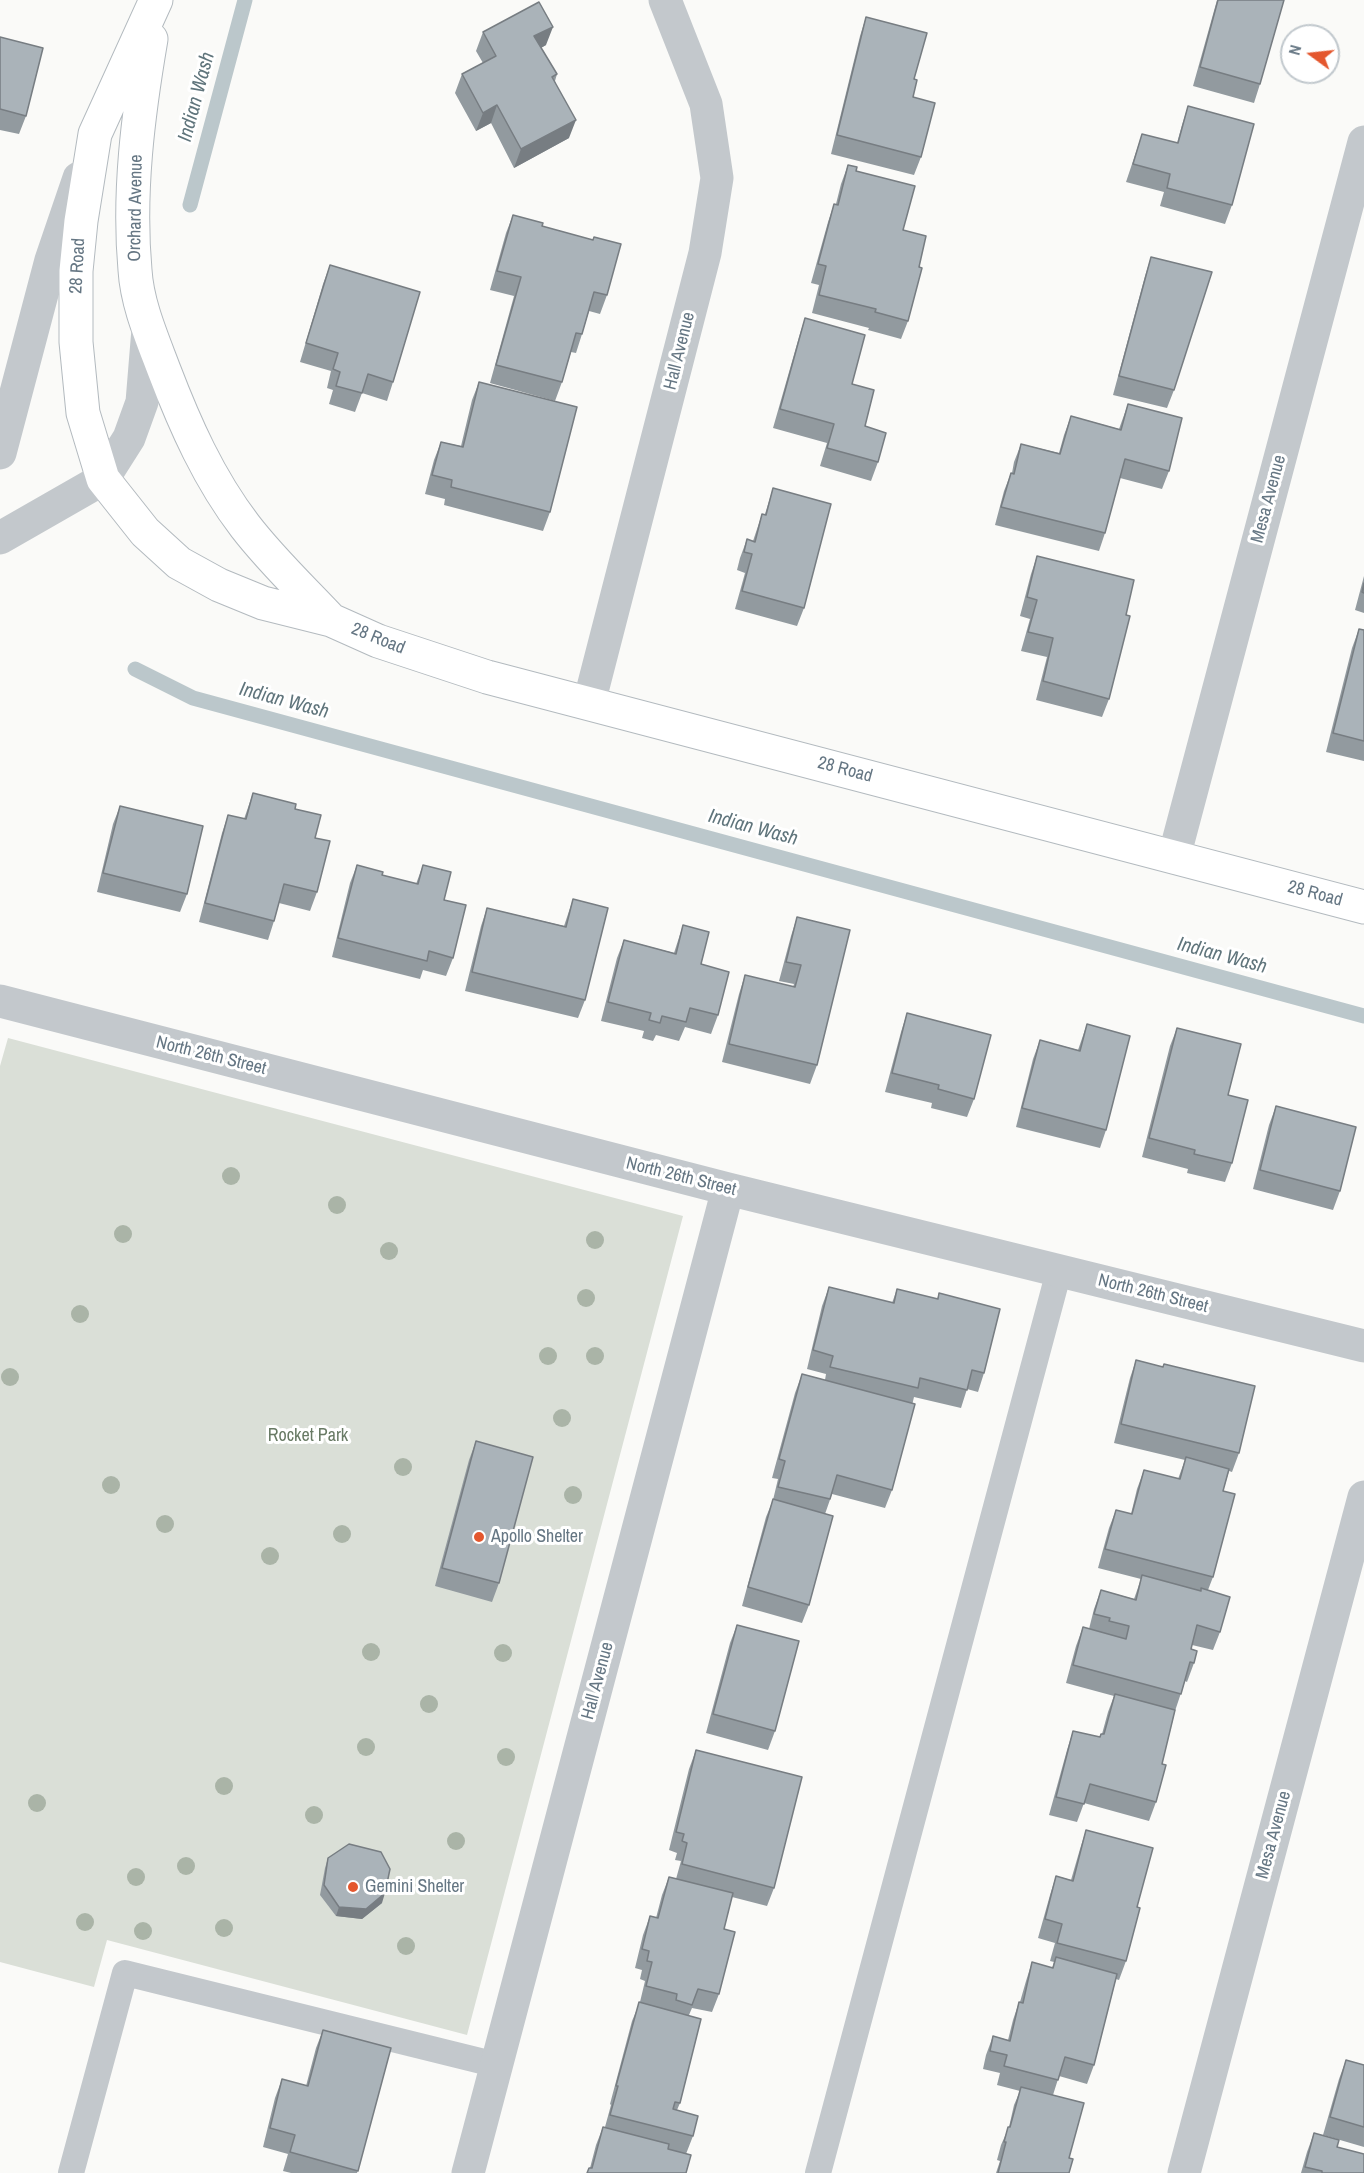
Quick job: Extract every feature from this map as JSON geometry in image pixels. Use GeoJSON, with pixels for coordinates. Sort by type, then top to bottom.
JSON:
{"type":"FeatureCollection","features":[{"type":"Feature","properties":{"kind":"main road","name":"Orchard Avenue"},"geometry":{"type":"LineString","coordinates":[[95,134],[157,0]]}},
{"type":"Feature","properties":{"kind":"main road","name":"Orchard Avenue"},"geometry":{"type":"LineString","coordinates":[[148,329],[135,272],[132,209],[139,110],[157,0]]}},
{"type":"Feature","properties":{"kind":"main road","name":"28 Road"},"geometry":{"type":"LineString","coordinates":[[95,134],[81,221],[76,271],[76,342],[83,413],[103,478],[145,532],[179,563],[219,585],[263,603],[332,620],[378,641],[487,676],[1364,907]]}},
{"type":"Feature","properties":{"kind":"main road","name":"28 Road"},"geometry":{"type":"LineString","coordinates":[[148,329],[184,421],[213,477],[251,534],[278,566],[332,620]]}},
{"type":"Feature","properties":{"kind":"street","name":"Hall Avenue"},"geometry":{"type":"LineString","coordinates":[[590,703],[705,253],[717,178],[706,104],[665,0]]}},
{"type":"Feature","properties":{"kind":"street","name":"Orchard Avenue"},"geometry":{"type":"LineString","coordinates":[[0,453],[51,260],[95,134]]}},
{"type":"Feature","properties":{"kind":"street","name":"Mesa Avenue"},"geometry":{"type":"LineString","coordinates":[[1174,857],[1364,142]]}},
{"type":"Feature","properties":{"kind":"street","name":"Orchard Avenue"},"geometry":{"type":"LineString","coordinates":[[103,478],[129,438],[142,402],[148,329]]}},
{"type":"Feature","properties":{"kind":"street"},"geometry":{"type":"LineString","coordinates":[[0,538],[103,478]]}},
{"type":"Feature","properties":{"kind":"street","name":"North 26th Street"},"geometry":{"type":"LineString","coordinates":[[0,1001],[728,1189],[1364,1346]]}},
{"type":"Feature","properties":{"kind":"street","name":"Hall Avenue"},"geometry":{"type":"LineString","coordinates":[[468,2173],[728,1189]]}},
{"type":"Feature","properties":{"kind":"street","name":"Mesa Avenue"},"geometry":{"type":"LineString","coordinates":[[1184,2173],[1364,1497]]}},
{"type":"Feature","properties":{"kind":"lane"},"geometry":{"type":"LineString","coordinates":[[818,2173],[1059,1271]]}},
{"type":"Feature","properties":{"kind":"lane"},"geometry":{"type":"LineString","coordinates":[[71,2173],[125,1973],[496,2065]]}},
{"type":"Feature","properties":{"kind":"green space","name":"Rocket Park"},"geometry":{"type":"Polygon","coordinates":[[[8,1038],[683,1216],[467,2035],[107,1940],[94,1987],[0,1962],[0,1066],[8,1038]]]}},
{"type":"Feature","properties":{"kind":"building"},"geometry":{"type":"Polygon","coordinates":[[[1218,0],[1284,0],[1260,84],[1200,67],[1218,0]]]}},
{"type":"Feature","properties":{"kind":"building"},"geometry":{"type":"Polygon","coordinates":[[[539,2],[553,27],[534,36],[557,74],[552,77],[576,120],[521,149],[497,105],[483,113],[462,74],[496,56],[483,32],[539,2]]]}},
{"type":"Feature","properties":{"kind":"building"},"geometry":{"type":"Polygon","coordinates":[[[866,17],[927,33],[914,79],[917,80],[913,97],[935,103],[921,157],[837,135],[866,17]]]}},
{"type":"Feature","properties":{"kind":"building"},"geometry":{"type":"Polygon","coordinates":[[[0,37],[43,48],[26,116],[0,109],[0,37]]]}},
{"type":"Feature","properties":{"kind":"building"},"geometry":{"type":"Polygon","coordinates":[[[1188,106],[1254,124],[1232,205],[1167,188],[1170,174],[1133,164],[1142,134],[1178,143],[1188,106]]]}},
{"type":"Feature","properties":{"kind":"building"},"geometry":{"type":"Polygon","coordinates":[[[848,165],[857,167],[856,171],[915,186],[903,230],[926,236],[919,267],[922,268],[908,321],[875,312],[876,309],[819,295],[826,266],[818,264],[834,204],[838,205],[848,165]]]}},
{"type":"Feature","properties":{"kind":"building"},"geometry":{"type":"Polygon","coordinates":[[[513,215],[543,223],[542,226],[593,240],[594,237],[621,244],[607,295],[594,292],[582,334],[576,333],[562,382],[496,365],[521,277],[497,271],[513,215]]]}},
{"type":"Feature","properties":{"kind":"building"},"geometry":{"type":"Polygon","coordinates":[[[1151,257],[1212,272],[1174,390],[1119,376],[1151,257]]]}},
{"type":"Feature","properties":{"kind":"building"},"geometry":{"type":"Polygon","coordinates":[[[330,265],[420,292],[393,382],[368,374],[362,393],[336,386],[340,372],[333,369],[338,353],[306,343],[330,265]]]}},
{"type":"Feature","properties":{"kind":"building"},"geometry":{"type":"Polygon","coordinates":[[[805,318],[865,335],[852,384],[874,390],[865,426],[886,433],[878,462],[827,448],[834,424],[780,409],[805,318]]]}},
{"type":"Feature","properties":{"kind":"building"},"geometry":{"type":"Polygon","coordinates":[[[479,382],[577,407],[550,512],[451,487],[452,480],[432,475],[441,442],[463,447],[479,382]]]}},
{"type":"Feature","properties":{"kind":"building"},"geometry":{"type":"Polygon","coordinates":[[[1128,404],[1182,418],[1169,471],[1125,459],[1105,533],[1001,507],[1011,473],[1014,474],[1021,444],[1060,454],[1071,416],[1121,430],[1128,404]]]}},
{"type":"Feature","properties":{"kind":"building"},"geometry":{"type":"Polygon","coordinates":[[[773,488],[831,504],[804,608],[742,591],[752,554],[744,552],[747,539],[755,542],[762,514],[766,515],[773,488]]]}},
{"type":"Feature","properties":{"kind":"building"},"geometry":{"type":"Polygon","coordinates":[[[1037,556],[1134,580],[1126,615],[1130,616],[1109,699],[1043,681],[1053,638],[1028,632],[1037,600],[1027,597],[1037,556]]]}},
{"type":"Feature","properties":{"kind":"building"},"geometry":{"type":"Polygon","coordinates":[[[1359,629],[1364,630],[1364,741],[1333,733],[1359,629]]]}},
{"type":"Feature","properties":{"kind":"building"},"geometry":{"type":"Polygon","coordinates":[[[253,793],[296,804],[295,809],[321,815],[315,838],[330,841],[317,892],[284,884],[274,921],[205,903],[228,815],[246,819],[253,793]]]}},
{"type":"Feature","properties":{"kind":"building"},"geometry":{"type":"Polygon","coordinates":[[[120,806],[203,826],[187,894],[103,873],[120,806]]]}},
{"type":"Feature","properties":{"kind":"building"},"geometry":{"type":"Polygon","coordinates":[[[357,865],[383,872],[382,875],[418,884],[423,865],[451,872],[444,900],[466,905],[453,958],[429,951],[427,961],[338,938],[357,865]]]}},
{"type":"Feature","properties":{"kind":"building"},"geometry":{"type":"Polygon","coordinates":[[[573,899],[608,908],[585,1000],[472,972],[487,908],[566,927],[573,899]]]}},
{"type":"Feature","properties":{"kind":"building"},"geometry":{"type":"Polygon","coordinates":[[[797,917],[850,930],[817,1065],[729,1044],[745,975],[795,987],[801,965],[786,962],[797,917]]]}},
{"type":"Feature","properties":{"kind":"building"},"geometry":{"type":"Polygon","coordinates":[[[683,925],[709,932],[701,964],[729,972],[718,1015],[690,1008],[686,1022],[662,1016],[660,1023],[649,1020],[651,1013],[608,1002],[624,940],[676,954],[683,925]]]}},
{"type":"Feature","properties":{"kind":"building"},"geometry":{"type":"Polygon","coordinates":[[[907,1013],[991,1035],[974,1099],[938,1089],[939,1085],[892,1073],[907,1013]]]}},
{"type":"Feature","properties":{"kind":"building"},"geometry":{"type":"Polygon","coordinates":[[[1087,1024],[1130,1036],[1106,1130],[1022,1108],[1040,1040],[1080,1051],[1087,1024]]]}},
{"type":"Feature","properties":{"kind":"building"},"geometry":{"type":"Polygon","coordinates":[[[1177,1028],[1241,1044],[1228,1095],[1248,1100],[1232,1163],[1194,1154],[1195,1150],[1149,1138],[1177,1028]]]}},
{"type":"Feature","properties":{"kind":"building"},"geometry":{"type":"Polygon","coordinates":[[[1276,1106],[1356,1127],[1340,1191],[1260,1170],[1276,1106]]]}},
{"type":"Feature","properties":{"kind":"building"},"geometry":{"type":"Polygon","coordinates":[[[829,1287],[894,1303],[897,1289],[938,1299],[939,1293],[1000,1309],[984,1373],[972,1370],[967,1390],[920,1378],[918,1388],[830,1367],[833,1356],[813,1350],[829,1287]]]}},
{"type":"Feature","properties":{"kind":"building"},"geometry":{"type":"Polygon","coordinates":[[[1136,1360],[1163,1367],[1164,1364],[1255,1386],[1239,1453],[1121,1424],[1136,1360]]]}},
{"type":"Feature","properties":{"kind":"building"},"geometry":{"type":"Polygon","coordinates":[[[802,1374],[915,1404],[892,1490],[837,1475],[830,1499],[778,1487],[785,1461],[779,1459],[802,1374]]]}},
{"type":"Feature","properties":{"kind":"building","name":"Apollo Shelter"},"geometry":{"type":"Polygon","coordinates":[[[476,1441],[533,1457],[499,1583],[442,1568],[476,1441]]]}},
{"type":"Feature","properties":{"kind":"building"},"geometry":{"type":"Polygon","coordinates":[[[1186,1457],[1229,1469],[1223,1491],[1235,1494],[1213,1577],[1105,1549],[1116,1510],[1132,1514],[1144,1470],[1180,1479],[1186,1457]]]}},
{"type":"Feature","properties":{"kind":"building"},"geometry":{"type":"Polygon","coordinates":[[[773,1499],[833,1516],[809,1605],[748,1587],[773,1499]]]}},
{"type":"Feature","properties":{"kind":"building"},"geometry":{"type":"Polygon","coordinates":[[[1142,1575],[1230,1597],[1220,1632],[1197,1625],[1191,1649],[1197,1651],[1194,1663],[1190,1662],[1181,1694],[1073,1665],[1083,1627],[1126,1639],[1129,1626],[1094,1614],[1101,1590],[1136,1600],[1142,1575]]]}},
{"type":"Feature","properties":{"kind":"building"},"geometry":{"type":"Polygon","coordinates":[[[737,1625],[799,1641],[775,1731],[713,1714],[737,1625]]]}},
{"type":"Feature","properties":{"kind":"building"},"geometry":{"type":"Polygon","coordinates":[[[1115,1694],[1175,1710],[1162,1764],[1166,1765],[1156,1802],[1090,1784],[1084,1804],[1056,1797],[1073,1731],[1100,1737],[1104,1734],[1115,1694]]]}},
{"type":"Feature","properties":{"kind":"building"},"geometry":{"type":"Polygon","coordinates":[[[696,1750],[802,1777],[774,1888],[682,1864],[687,1843],[682,1841],[684,1834],[676,1832],[696,1750]]]}},
{"type":"Feature","properties":{"kind":"building"},"geometry":{"type":"Polygon","coordinates":[[[1086,1830],[1153,1848],[1137,1907],[1140,1908],[1126,1961],[1057,1943],[1062,1924],[1045,1919],[1056,1876],[1073,1881],[1086,1830]]]}},
{"type":"Feature","properties":{"kind":"building","name":"Gemini Shelter"},"geometry":{"type":"Polygon","coordinates":[[[349,1844],[381,1852],[390,1869],[385,1893],[366,1909],[339,1907],[324,1885],[328,1858],[349,1844]]]}},
{"type":"Feature","properties":{"kind":"building"},"geometry":{"type":"Polygon","coordinates":[[[669,1877],[733,1893],[724,1929],[735,1932],[719,1994],[698,1989],[692,2005],[676,2000],[677,1994],[646,1986],[652,1962],[647,1961],[649,1951],[642,1949],[650,1916],[658,1918],[669,1877]]]}},
{"type":"Feature","properties":{"kind":"building"},"geometry":{"type":"Polygon","coordinates":[[[1056,1957],[1117,1974],[1094,2065],[1065,2057],[1058,2080],[1004,2066],[1007,2055],[990,2051],[993,2036],[1010,2041],[1019,2002],[1023,2003],[1032,1962],[1053,1968],[1056,1957]]]}},
{"type":"Feature","properties":{"kind":"building"},"geometry":{"type":"Polygon","coordinates":[[[639,2002],[701,2019],[680,2103],[675,2102],[673,2109],[698,2116],[693,2136],[610,2115],[639,2002]]]}},
{"type":"Feature","properties":{"kind":"building"},"geometry":{"type":"Polygon","coordinates":[[[323,2030],[391,2048],[358,2171],[290,2152],[295,2135],[270,2128],[282,2079],[308,2086],[323,2030]]]}},
{"type":"Feature","properties":{"kind":"building"},"geometry":{"type":"Polygon","coordinates":[[[1346,2060],[1364,2065],[1364,2127],[1330,2117],[1346,2060]]]}},
{"type":"Feature","properties":{"kind":"building"},"geometry":{"type":"Polygon","coordinates":[[[1021,2087],[1084,2103],[1069,2158],[1073,2159],[1069,2173],[998,2173],[1008,2127],[1010,2127],[1021,2087]]]}},
{"type":"Feature","properties":{"kind":"building"},"geometry":{"type":"Polygon","coordinates":[[[603,2127],[669,2144],[668,2149],[691,2155],[686,2173],[587,2173],[589,2168],[592,2168],[603,2127]]]}},
{"type":"Feature","properties":{"kind":"building"},"geometry":{"type":"Polygon","coordinates":[[[1314,2133],[1339,2140],[1337,2147],[1364,2154],[1364,2173],[1322,2173],[1322,2171],[1305,2167],[1314,2133]]]}},
{"type":"Feature","properties":{"kind":"waterway","name":"Indian Wash"},"geometry":{"type":"LineString","coordinates":[[190,205],[245,0]]}},
{"type":"Feature","properties":{"kind":"waterway","name":"Indian Wash"},"geometry":{"type":"LineString","coordinates":[[135,669],[193,698],[1364,1016]]}},
{"type":"Feature","properties":{"kind":"place","name":"Apollo Shelter"},"geometry":{"type":"Point","coordinates":[479,1537]}},
{"type":"Feature","properties":{"kind":"place","name":"Gemini Shelter"},"geometry":{"type":"Point","coordinates":[353,1887]}}]}
